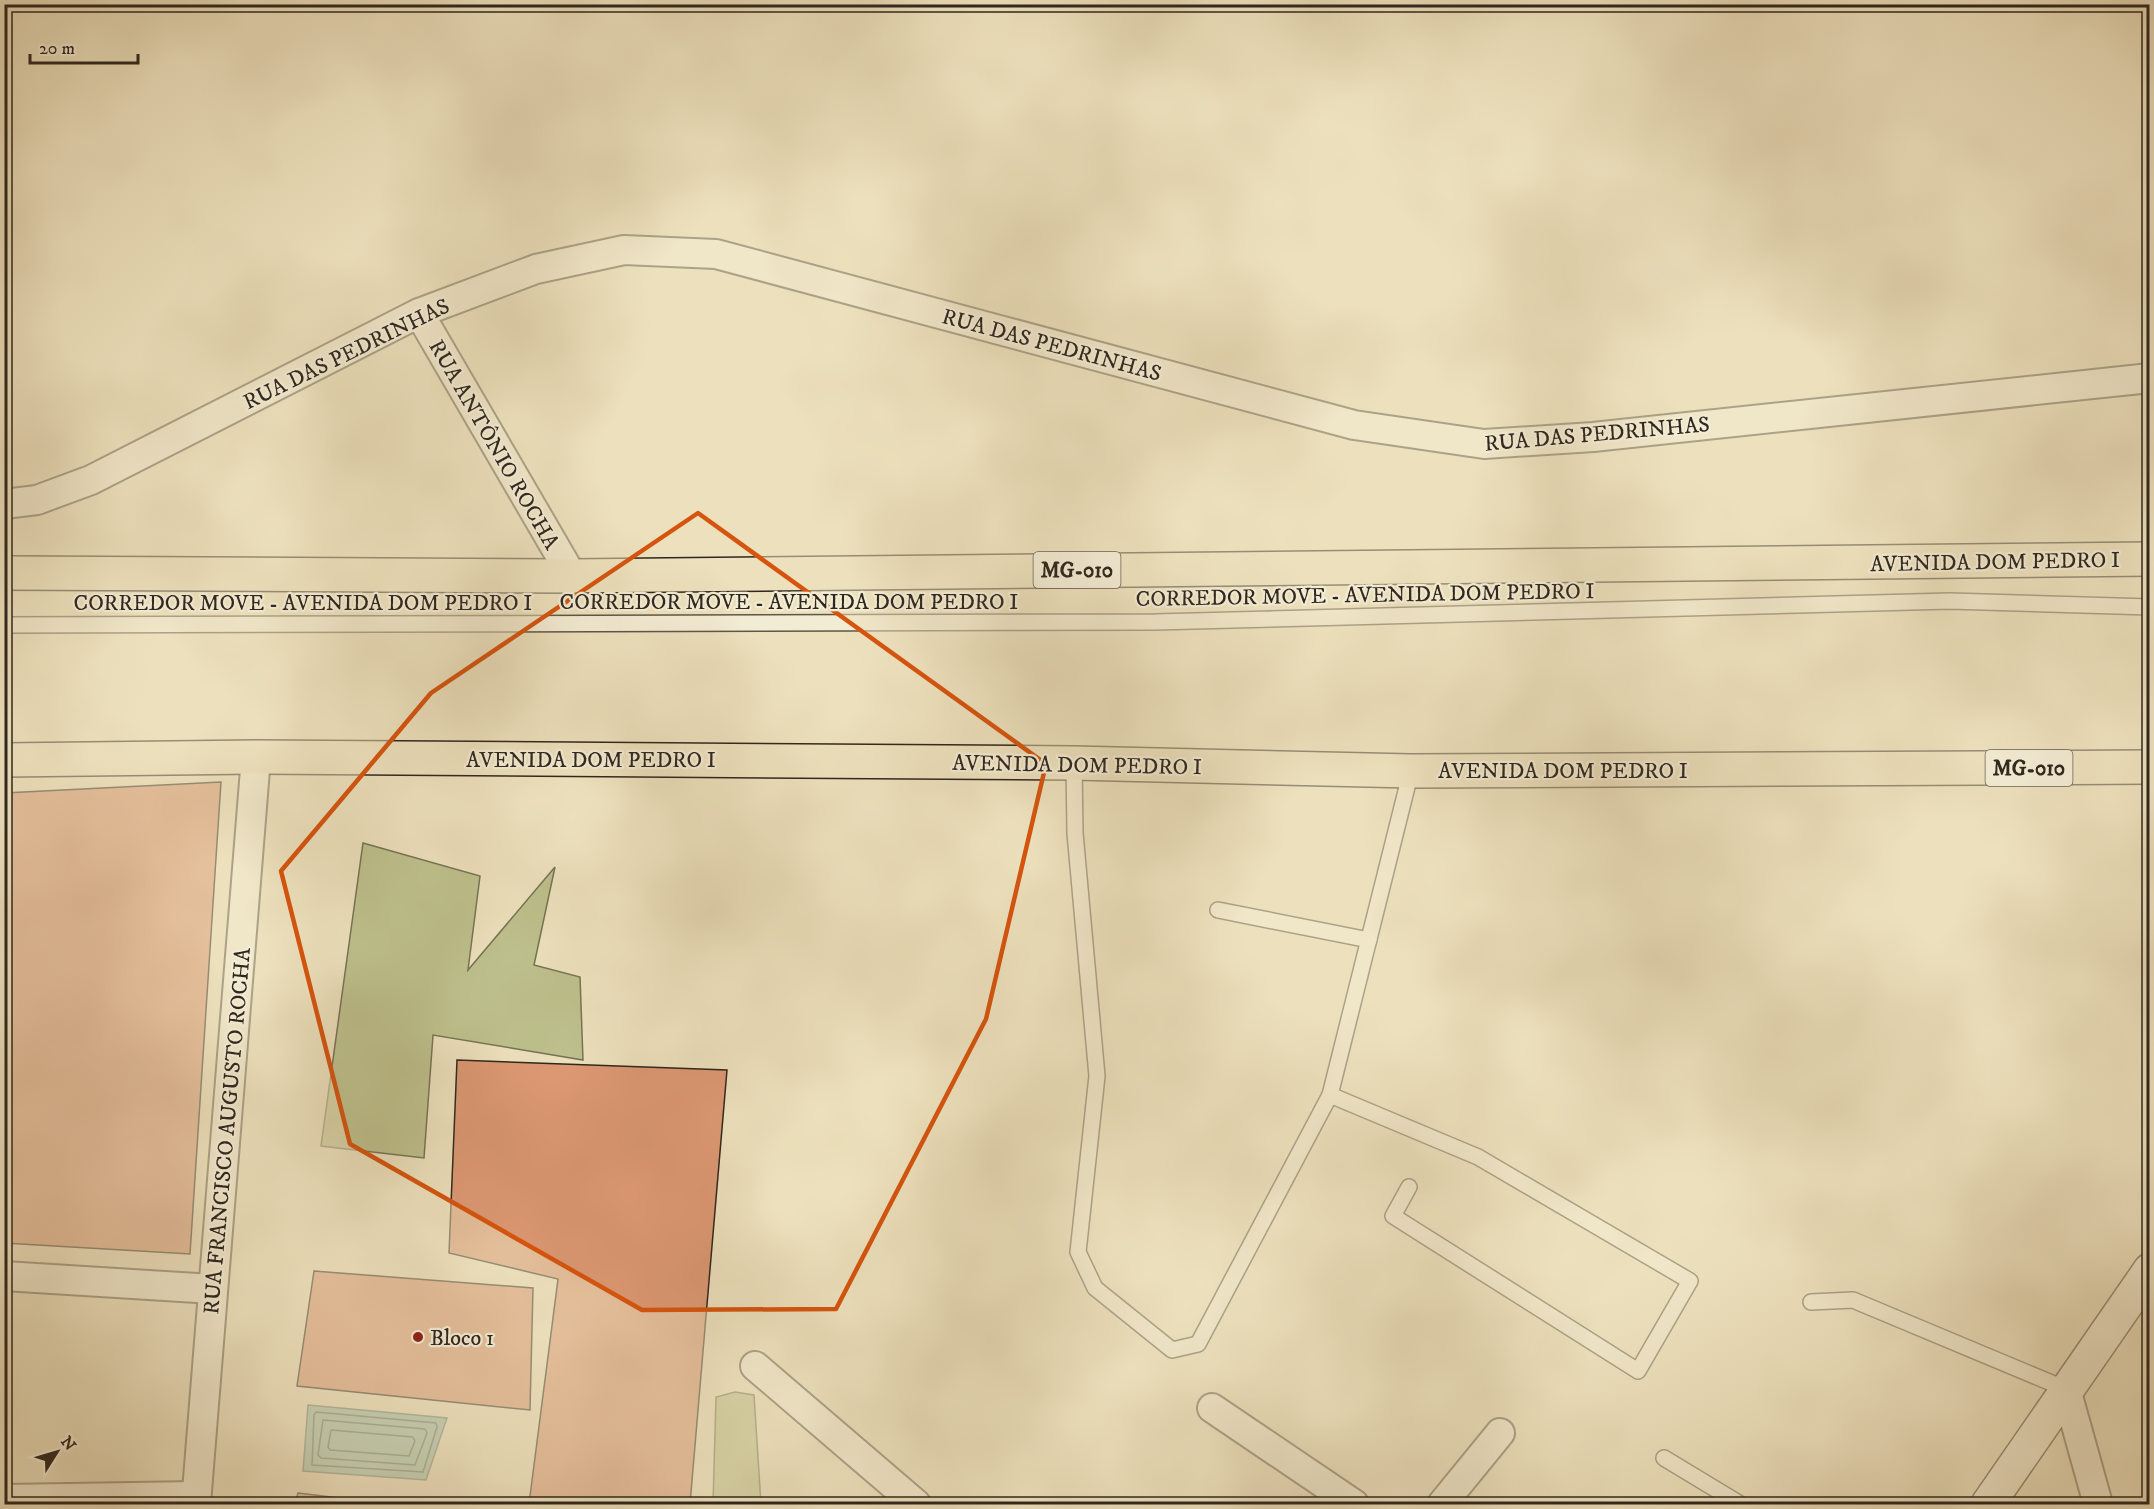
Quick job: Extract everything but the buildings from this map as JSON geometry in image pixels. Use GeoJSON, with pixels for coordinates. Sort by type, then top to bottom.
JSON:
{"type":"FeatureCollection","features":[{"type":"Feature","properties":{"kind":"highway","name":"AVENIDA DOM PEDRO I"},"geometry":{"type":"LineString","coordinates":[[4,573],[572,576],[2150,559]]}},
{"type":"Feature","properties":{"kind":"highway","name":"AVENIDA DOM PEDRO I"},"geometry":{"type":"LineString","coordinates":[[4,760],[256,757],[1074,763],[1411,771],[2150,767]]}},
{"type":"Feature","properties":{"kind":"main road"},"geometry":{"type":"LineString","coordinates":[[1988,1504],[2150,1270]]}},
{"type":"Feature","properties":{"kind":"street","name":"RUA DAS PEDRINHAS"},"geometry":{"type":"LineString","coordinates":[[4,504],[37,500],[91,480],[419,313],[536,269],[624,249],[716,254],[1354,425],[1484,444],[1593,437],[2150,378]]}},
{"type":"Feature","properties":{"kind":"street","name":"RUA ANTÔNIO ROCHA"},"geometry":{"type":"LineString","coordinates":[[419,313],[572,576]]}},
{"type":"Feature","properties":{"kind":"street","name":"RUA FRANCISCO AUGUSTO ROCHA"},"geometry":{"type":"LineString","coordinates":[[196,1500],[256,757]]}},
{"type":"Feature","properties":{"kind":"street"},"geometry":{"type":"LineString","coordinates":[[4,1276],[213,1289]]}},
{"type":"Feature","properties":{"kind":"street"},"geometry":{"type":"LineString","coordinates":[[755,1366],[916,1504]]}},
{"type":"Feature","properties":{"kind":"street"},"geometry":{"type":"LineString","coordinates":[[2066,1389],[2098,1504]]}},
{"type":"Feature","properties":{"kind":"street"},"geometry":{"type":"LineString","coordinates":[[1212,1408],[1354,1504]]}},
{"type":"Feature","properties":{"kind":"street"},"geometry":{"type":"LineString","coordinates":[[1442,1504],[1500,1433]]}},
{"type":"Feature","properties":{"kind":"street"},"geometry":{"type":"LineString","coordinates":[[4,1498],[196,1500]]}},
{"type":"Feature","properties":{"kind":"lane","name":"CORREDOR MOVE - AVENIDA DOM PEDRO I"},"geometry":{"type":"LineString","coordinates":[[4,625],[1155,622],[1950,601],[2150,607]]}},
{"type":"Feature","properties":{"kind":"lane"},"geometry":{"type":"LineString","coordinates":[[1074,763],[1075,833],[1097,1076],[1078,1252],[1095,1288],[1172,1350],[1198,1344],[1330,1095],[1411,771]]}},
{"type":"Feature","properties":{"kind":"lane"},"geometry":{"type":"LineString","coordinates":[[1218,910],[1369,940]]}},
{"type":"Feature","properties":{"kind":"lane"},"geometry":{"type":"LineString","coordinates":[[1330,1095],[1478,1157],[1690,1281],[1638,1371],[1393,1216],[1409,1186]]}},
{"type":"Feature","properties":{"kind":"lane"},"geometry":{"type":"LineString","coordinates":[[1811,1302],[1853,1300],[2066,1389]]}},
{"type":"Feature","properties":{"kind":"lane"},"geometry":{"type":"LineString","coordinates":[[1664,1458],[1740,1504]]}},
{"type":"Feature","properties":{"kind":"highlighted area"},"geometry":{"type":"Polygon","coordinates":[[[698,513],[1046,764],[986,1019],[836,1309],[642,1310],[350,1144],[281,871],[431,693],[698,513]]]}},
{"type":"Feature","properties":{"kind":"shaded area"},"geometry":{"type":"Polygon","coordinates":[[[363,843],[480,876],[468,970],[555,867],[534,965],[580,977],[583,1060],[433,1035],[424,1158],[321,1146],[363,843]]]}},
{"type":"Feature","properties":{"kind":"shaded area"},"geometry":{"type":"Polygon","coordinates":[[[735,1392],[754,1395],[761,1504],[713,1504],[716,1397],[735,1392]]]}},
{"type":"Feature","properties":{"kind":"water"},"geometry":{"type":"Polygon","coordinates":[[[308,1405],[447,1418],[426,1480],[303,1471],[308,1405]]]}},
{"type":"Feature","properties":{"kind":"place","name":"Bloco 1"},"geometry":{"type":"Point","coordinates":[418,1337]}}]}
